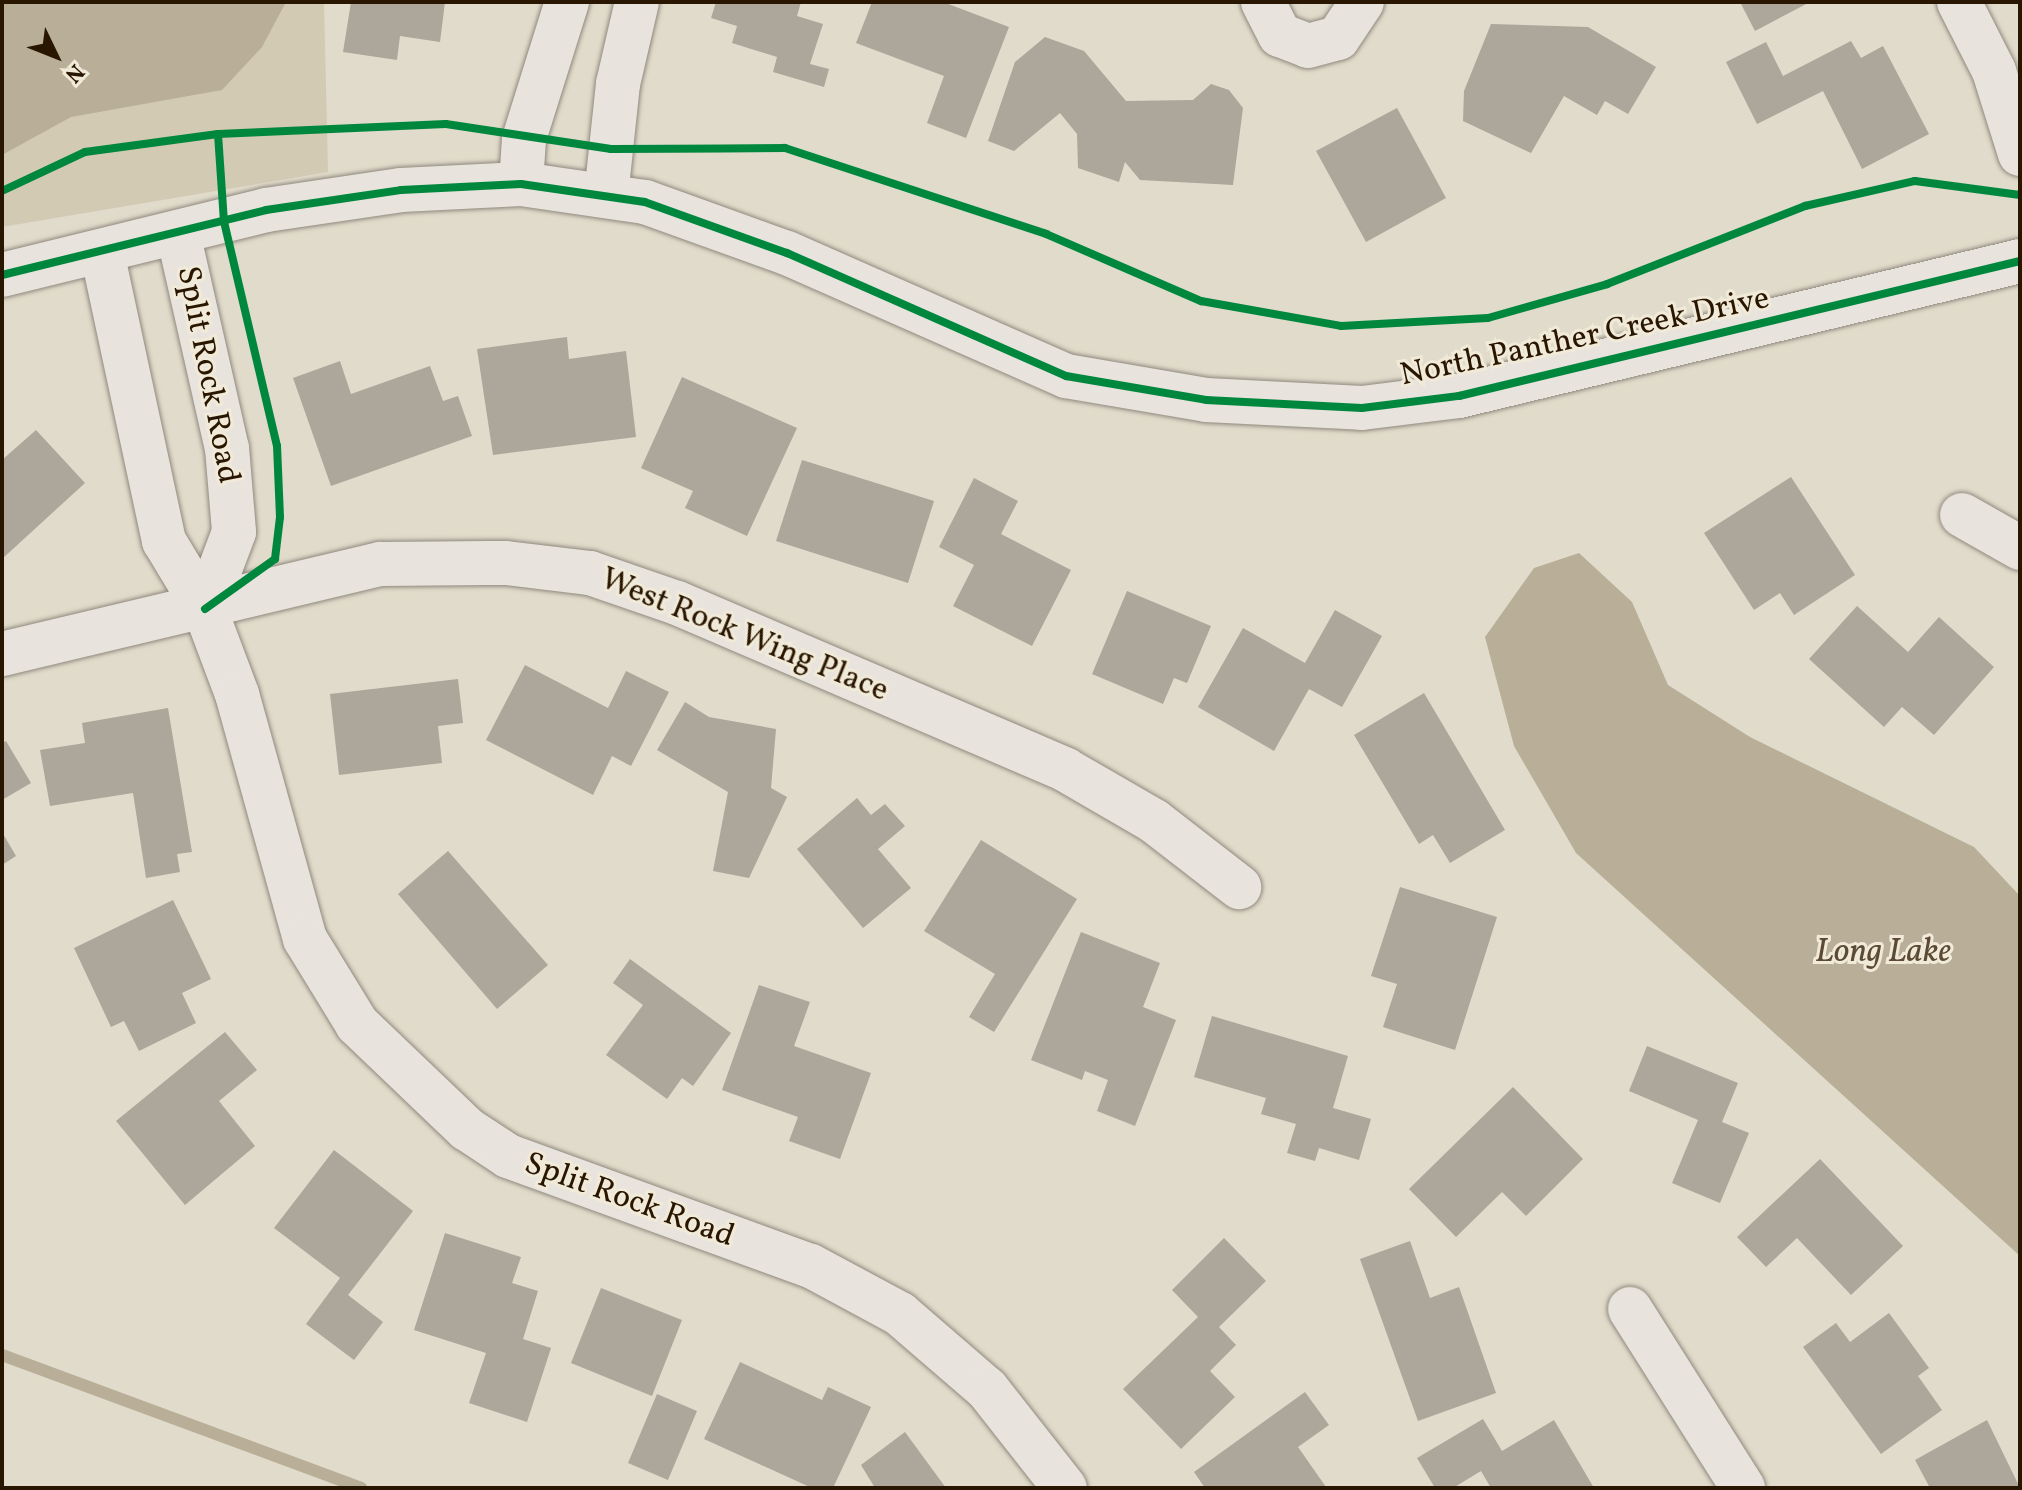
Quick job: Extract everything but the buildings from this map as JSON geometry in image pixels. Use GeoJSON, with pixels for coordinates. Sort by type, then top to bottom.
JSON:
{"type":"FeatureCollection","features":[{"type":"Feature","properties":{"kind":"street"},"geometry":{"type":"LineString","coordinates":[[521,184],[524,139],[567,2]]}},
{"type":"Feature","properties":{"kind":"street"},"geometry":{"type":"LineString","coordinates":[[606,196],[618,84],[637,2]]}},
{"type":"Feature","properties":{"kind":"street"},"geometry":{"type":"LineString","coordinates":[[1263,2],[1280,35],[1308,46],[1338,38],[1362,2]]}},
{"type":"Feature","properties":{"kind":"street"},"geometry":{"type":"LineString","coordinates":[[1959,2],[1994,71],[2020,154]]}},
{"type":"Feature","properties":{"kind":"street","name":"North Panther Creek Drive"},"geometry":{"type":"LineString","coordinates":[[2,275],[266,210],[401,190],[521,184],[645,202],[787,253],[1066,376],[1283,406],[1362,408],[1459,396],[2020,261]]}},
{"type":"Feature","properties":{"kind":"street","name":"Split Rock Road"},"geometry":{"type":"LineString","coordinates":[[178,233],[227,448],[234,532],[205,609]]}},
{"type":"Feature","properties":{"kind":"street","name":"Split Rock Road"},"geometry":{"type":"LineString","coordinates":[[102,252],[164,541],[205,609],[237,694],[305,939],[325,980],[391,1063],[508,1156],[811,1266],[900,1314],[987,1389],[1065,1488]]}},
{"type":"Feature","properties":{"kind":"street"},"geometry":{"type":"LineString","coordinates":[[1962,515],[2020,548]]}},
{"type":"Feature","properties":{"kind":"street","name":"West Rock Wing Place"},"geometry":{"type":"LineString","coordinates":[[2,654],[205,609],[380,564],[506,563],[590,573],[677,603],[1066,770],[1154,821],[1239,887]]}},
{"type":"Feature","properties":{"kind":"street"},"geometry":{"type":"LineString","coordinates":[[1630,1309],[1743,1488]]}},
{"type":"Feature","properties":{"kind":"shaded area"},"geometry":{"type":"Polygon","coordinates":[[[2,2],[324,2],[328,172],[2,227],[2,2]]]}},
{"type":"Feature","properties":{"kind":"water"},"geometry":{"type":"Polygon","coordinates":[[[2,2],[286,2],[262,47],[222,90],[71,117],[2,155],[2,2]]]}},
{"type":"Feature","properties":{"kind":"water","name":"Long Lake"},"geometry":{"type":"Polygon","coordinates":[[[1579,553],[1632,602],[1668,685],[1750,737],[1974,847],[2020,896],[2020,1256],[1576,853],[1514,746],[1485,637],[1534,568],[1579,553]]]}},
{"type":"Feature","properties":{"kind":"waterway"},"geometry":{"type":"LineString","coordinates":[[2,1355],[361,1488]]}},
{"type":"Feature","properties":{"kind":"cycle path"},"geometry":{"type":"LineString","coordinates":[[2,191],[85,152],[218,134],[446,124],[611,149],[785,148],[1046,234],[1201,301],[1341,326],[1488,318],[1607,284],[1805,206],[1915,181],[2020,195]]}},
{"type":"Feature","properties":{"kind":"cycle path"},"geometry":{"type":"LineString","coordinates":[[205,609],[275,559],[280,517],[277,446],[224,222],[218,134]]}},
{"type":"Feature","properties":{"kind":"cycle path"},"geometry":{"type":"LineString","coordinates":[[2,275],[266,210],[401,190],[521,184],[645,202],[787,253],[1066,376],[1206,400],[1362,408],[1459,396],[2020,261]]}}]}
